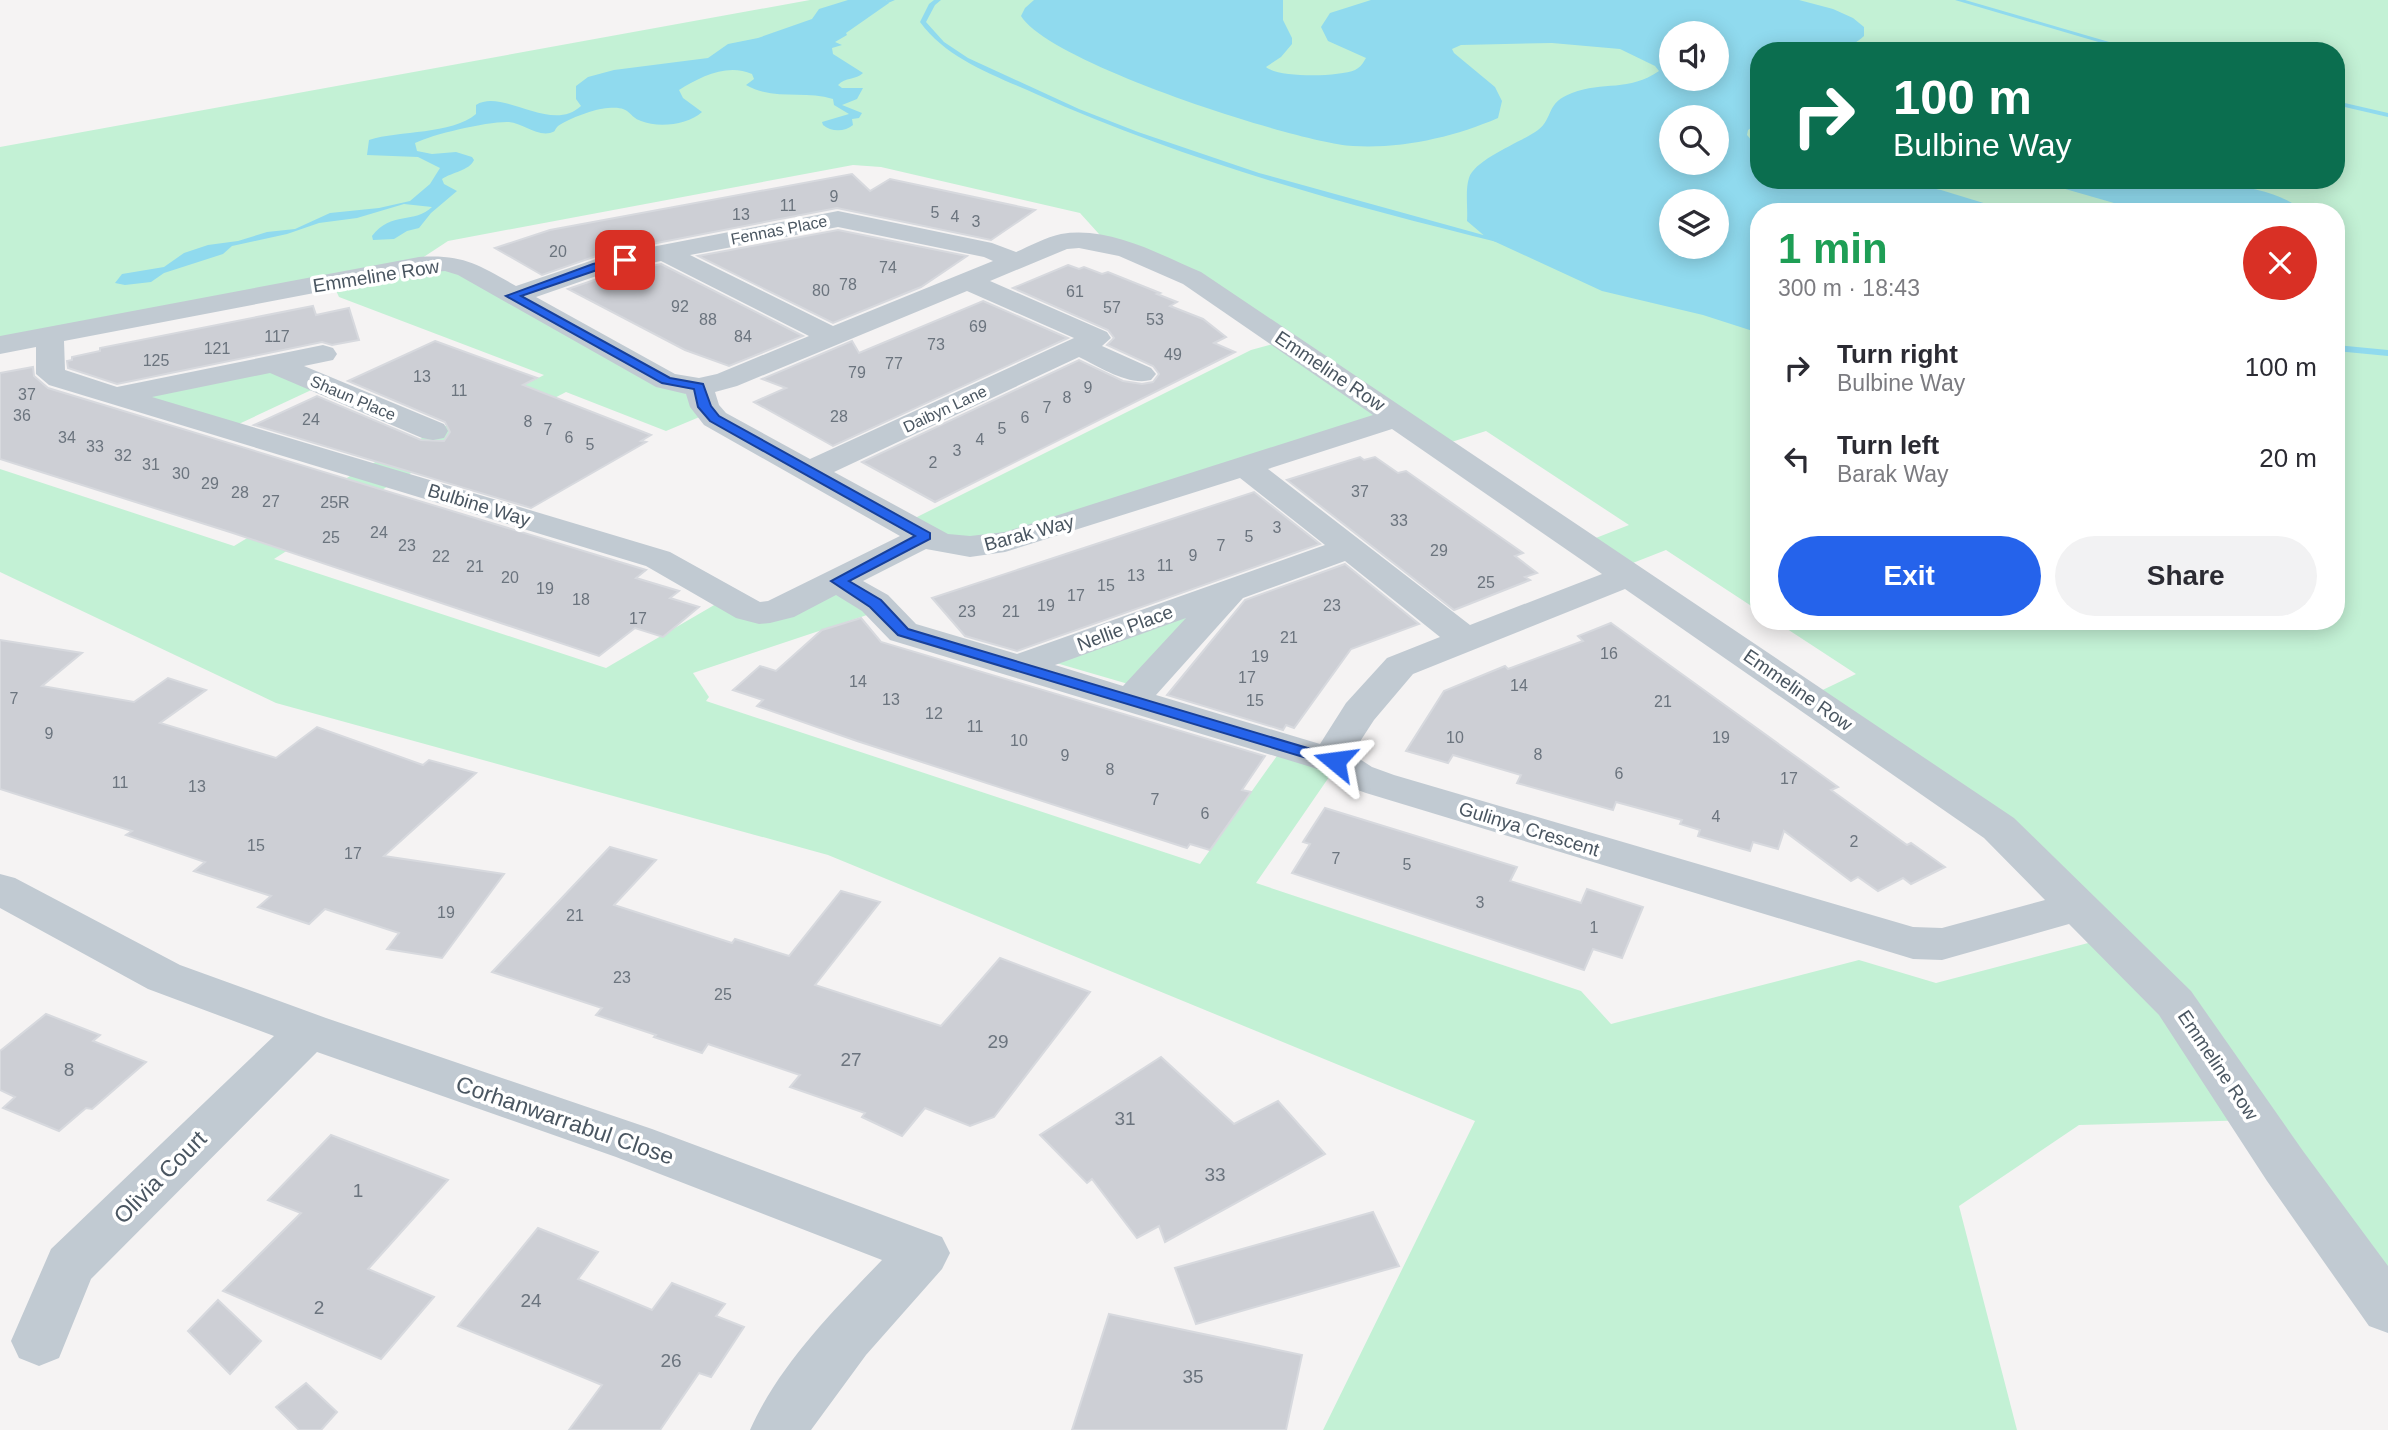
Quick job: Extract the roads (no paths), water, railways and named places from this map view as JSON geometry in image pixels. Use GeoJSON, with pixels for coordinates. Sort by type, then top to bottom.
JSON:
{"type":"FeatureCollection","features":[{"type":"Feature","properties":{"kind":"street","name":"Fennas Place"},"geometry":{"type":"LineString","coordinates":[[512,296],[597,266],[834,219],[992,251],[1015,261]]}},
{"type":"Feature","properties":{"kind":"street"},"geometry":{"type":"LineString","coordinates":[[708,275],[856,222]]}},
{"type":"Feature","properties":{"kind":"street","name":"Emmeline Row"},"geometry":{"type":"LineString","coordinates":[[0,345],[430,264],[455,265],[666,381],[699,387],[727,380],[1062,242],[1091,239],[1192,278],[1999,828],[2175,1003],[2284,1166],[2388,1310]]}},
{"type":"Feature","properties":{"kind":"street"},"geometry":{"type":"LineString","coordinates":[[665,253],[831,336]]}},
{"type":"Feature","properties":{"kind":"street"},"geometry":{"type":"LineString","coordinates":[[967,281],[1097,338],[1079,346]]}},
{"type":"Feature","properties":{"kind":"street","name":"Bulbine Way"},"geometry":{"type":"LineString","coordinates":[[50,335],[51,374],[59,379],[668,562],[756,613],[780,609],[925,536]]}},
{"type":"Feature","properties":{"kind":"street"},"geometry":{"type":"LineString","coordinates":[[1079,346],[1141,374]]}},
{"type":"Feature","properties":{"kind":"street","name":"Daibyn Lane"},"geometry":{"type":"LineString","coordinates":[[810,471],[1079,346]]}},
{"type":"Feature","properties":{"kind":"street","name":"Shaun Place"},"geometry":{"type":"LineString","coordinates":[[118,396],[323,354]]}},
{"type":"Feature","properties":{"kind":"street","name":"Shaun Place"},"geometry":{"type":"LineString","coordinates":[[273,364],[433,431]]}},
{"type":"Feature","properties":{"kind":"street","name":"Barak Way"},"geometry":{"type":"LineString","coordinates":[[699,387],[705,407],[715,419],[925,536],[956,547],[1000,544],[1397,417]]}},
{"type":"Feature","properties":{"kind":"street"},"geometry":{"type":"LineString","coordinates":[[1245,466],[1466,640]]}},
{"type":"Feature","properties":{"kind":"street","name":"Nellie Place"},"geometry":{"type":"LineString","coordinates":[[1018,666],[1350,548]]}},
{"type":"Feature","properties":{"kind":"street"},"geometry":{"type":"LineString","coordinates":[[1335,761],[1336,748],[1387,677],[1408,663],[1630,575]]}},
{"type":"Feature","properties":{"kind":"street","name":"Gulinya Crescent"},"geometry":{"type":"LineString","coordinates":[[838,581],[875,603],[903,632],[1335,761],[1349,772],[1380,784],[1913,943],[1942,944],[2079,906]]}},
{"type":"Feature","properties":{"kind":"street","name":"Nellie Place"},"geometry":{"type":"LineString","coordinates":[[1131,700],[1233,589]]}},
{"type":"Feature","properties":{"kind":"street","name":"Corhanwarrabul Close"},"geometry":{"type":"LineString","coordinates":[[0,889],[164,977],[309,1031],[634,1143],[923,1253],[864,1315],[802,1392],[779,1430]]}},
{"type":"Feature","properties":{"kind":"street","name":"Olivia Court"},"geometry":{"type":"LineString","coordinates":[[39,1341],[70,1265],[309,1031]]}},
{"type":"Feature","properties":{"kind":"water"},"geometry":{"type":"Polygon","coordinates":[[[848,0],[886,0],[889,3],[835,42],[842,45],[832,48],[833,54],[863,73],[838,85],[842,88],[863,88],[857,99],[842,105],[862,113],[859,118],[852,119],[853,125],[846,129],[834,130],[823,125],[822,122],[849,114],[834,105],[833,99],[767,93],[746,85],[754,79],[752,74],[723,71],[705,76],[679,90],[683,98],[702,112],[681,122],[664,125],[648,123],[621,108],[608,108],[575,117],[550,133],[540,133],[514,123],[500,122],[447,132],[415,143],[417,151],[432,154],[456,152],[474,160],[464,169],[442,179],[444,184],[457,191],[431,213],[419,228],[394,239],[373,240],[372,236],[387,223],[418,215],[432,207],[404,204],[357,218],[319,223],[287,234],[232,246],[223,254],[164,273],[151,282],[125,285],[115,283],[122,274],[164,267],[184,253],[208,245],[238,241],[267,232],[295,229],[330,213],[379,208],[410,201],[430,184],[440,168],[418,157],[367,155],[369,140],[453,126],[476,114],[476,105],[487,101],[542,114],[569,113],[581,106],[576,99],[576,86],[588,77],[614,70],[708,58],[728,44],[758,38],[812,19],[819,9],[848,0]]]}},
{"type":"Feature","properties":{"kind":"water"},"geometry":{"type":"Polygon","coordinates":[[[1034,0],[1283,0],[1283,20],[1292,38],[1292,44],[1281,57],[1266,67],[1283,73],[1336,74],[1355,70],[1366,58],[1328,41],[1321,27],[1330,13],[1371,0],[1799,0],[1833,9],[1853,18],[1864,27],[1864,36],[1856,42],[1750,42],[1750,129],[1747,135],[1750,138],[1750,189],[1936,189],[1984,203],[1750,203],[1750,330],[1703,315],[1602,291],[1487,238],[1467,221],[1467,188],[1473,171],[1489,158],[1538,130],[1563,97],[1583,89],[1637,82],[1659,71],[1655,66],[1620,49],[1552,43],[1461,45],[1452,49],[1454,53],[1495,87],[1502,101],[1498,118],[1464,131],[1427,140],[1390,146],[1353,146],[1281,131],[1176,97],[1077,56],[1041,35],[1021,16],[1034,0]]]}},
{"type":"Feature","properties":{"kind":"water"},"geometry":{"type":"Polygon","coordinates":[[[2065,189],[2253,189],[2283,198],[2290,203],[2114,203],[2065,189]]]}},
{"type":"Feature","properties":{"kind":"waterway"},"geometry":{"type":"LineString","coordinates":[[888,1],[892,0]]}},
{"type":"Feature","properties":{"kind":"waterway"},"geometry":{"type":"LineString","coordinates":[[938,0],[932,4],[923,22],[942,43],[979,66],[1077,110],[1136,134],[1256,175],[1501,241]]}},
{"type":"Feature","properties":{"kind":"waterway"},"geometry":{"type":"LineString","coordinates":[[1958,0],[2105,42]]}},
{"type":"Feature","properties":{"kind":"waterway"},"geometry":{"type":"LineString","coordinates":[[2345,105],[2388,115]]}},
{"type":"Feature","properties":{"kind":"waterway"},"geometry":{"type":"LineString","coordinates":[[2345,349],[2388,353]]}}]}
